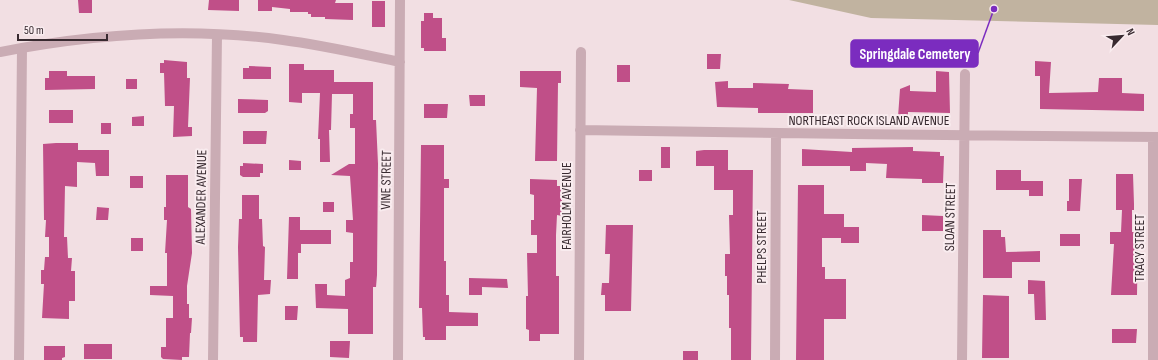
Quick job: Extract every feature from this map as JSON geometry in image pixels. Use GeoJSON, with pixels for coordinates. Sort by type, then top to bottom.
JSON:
{"type":"FeatureCollection","features":[{"type":"Feature","properties":{"kind":"street","name":"VINE STREET"},"geometry":{"type":"LineString","coordinates":[[398,360],[400,0]]}},
{"type":"Feature","properties":{"kind":"street"},"geometry":{"type":"LineString","coordinates":[[0,52],[65,41],[133,35],[217,35],[284,40],[400,62]]}},
{"type":"Feature","properties":{"kind":"street","name":"ALEXANDER AVENUE"},"geometry":{"type":"LineString","coordinates":[[213,360],[217,35]]}},
{"type":"Feature","properties":{"kind":"street"},"geometry":{"type":"LineString","coordinates":[[19,360],[22,48]]}},
{"type":"Feature","properties":{"kind":"street","name":"FAIRHOLM AVENUE"},"geometry":{"type":"LineString","coordinates":[[579,360],[581,52]]}},
{"type":"Feature","properties":{"kind":"street","name":"SLOAN STREET"},"geometry":{"type":"LineString","coordinates":[[962,360],[965,74]]}},
{"type":"Feature","properties":{"kind":"street","name":"NORTHEAST ROCK ISLAND AVENUE"},"geometry":{"type":"LineString","coordinates":[[580,130],[776,134],[965,134],[1156,137]]}},
{"type":"Feature","properties":{"kind":"street","name":"PHELPS STREET"},"geometry":{"type":"LineString","coordinates":[[775,360],[776,134]]}},
{"type":"Feature","properties":{"kind":"street","name":"TRACY STREET"},"geometry":{"type":"LineString","coordinates":[[1153,360],[1156,137]]}},
{"type":"Feature","properties":{"kind":"shaded area"},"geometry":{"type":"Polygon","coordinates":[[[789,0],[1158,0],[1158,25],[871,18],[789,0]]]}},
{"type":"Feature","properties":{"kind":"building"},"geometry":{"type":"Polygon","coordinates":[[[78,0],[92,0],[92,13],[79,13],[78,0]]]}},
{"type":"Feature","properties":{"kind":"building"},"geometry":{"type":"Polygon","coordinates":[[[209,0],[239,0],[239,11],[208,10],[209,0]]]}},
{"type":"Feature","properties":{"kind":"building"},"geometry":{"type":"Polygon","coordinates":[[[258,0],[336,0],[335,3],[353,3],[353,20],[311,17],[311,14],[308,14],[308,12],[290,12],[290,9],[272,7],[272,11],[258,11],[258,0]]]}},
{"type":"Feature","properties":{"kind":"building"},"geometry":{"type":"Polygon","coordinates":[[[372,1],[385,1],[385,27],[372,27],[372,1]]]}},
{"type":"Feature","properties":{"kind":"building"},"geometry":{"type":"Polygon","coordinates":[[[424,13],[433,13],[433,18],[442,18],[442,38],[446,38],[446,51],[424,51],[424,48],[421,48],[421,21],[424,21],[424,13]]]}},
{"type":"Feature","properties":{"kind":"building"},"geometry":{"type":"Polygon","coordinates":[[[707,54],[721,54],[720,69],[707,69],[707,54]]]}},
{"type":"Feature","properties":{"kind":"building"},"geometry":{"type":"Polygon","coordinates":[[[164,60],[187,62],[187,78],[190,78],[188,127],[192,127],[192,136],[173,137],[174,106],[165,106],[164,73],[160,73],[160,63],[164,63],[164,60]]]}},
{"type":"Feature","properties":{"kind":"building"},"geometry":{"type":"Polygon","coordinates":[[[1035,61],[1051,62],[1049,93],[1098,92],[1099,78],[1122,78],[1122,93],[1144,94],[1144,111],[1040,109],[1040,76],[1035,76],[1035,61]]]}},
{"type":"Feature","properties":{"kind":"building"},"geometry":{"type":"Polygon","coordinates":[[[289,64],[304,64],[304,70],[334,70],[334,82],[373,82],[373,120],[376,120],[378,164],[377,275],[376,287],[373,287],[373,334],[348,334],[348,309],[316,308],[315,284],[327,284],[327,295],[345,296],[345,280],[350,278],[350,262],[353,262],[353,233],[346,232],[346,220],[353,220],[350,176],[331,175],[349,164],[355,164],[355,128],[350,128],[350,114],[353,114],[353,94],[332,94],[331,130],[329,130],[330,162],[320,162],[320,139],[318,139],[320,93],[302,93],[302,103],[289,102],[289,64]]]}},
{"type":"Feature","properties":{"kind":"building"},"geometry":{"type":"Polygon","coordinates":[[[617,65],[630,65],[630,82],[617,82],[617,65]]]}},
{"type":"Feature","properties":{"kind":"building"},"geometry":{"type":"Polygon","coordinates":[[[249,66],[271,67],[271,79],[243,79],[243,68],[249,68],[249,66]]]}},
{"type":"Feature","properties":{"kind":"building"},"geometry":{"type":"Polygon","coordinates":[[[49,71],[67,71],[67,76],[95,76],[95,89],[45,90],[45,78],[49,78],[49,71]]]}},
{"type":"Feature","properties":{"kind":"building"},"geometry":{"type":"Polygon","coordinates":[[[520,71],[561,71],[561,83],[558,83],[557,161],[535,161],[537,88],[520,87],[520,71]]]}},
{"type":"Feature","properties":{"kind":"building"},"geometry":{"type":"Polygon","coordinates":[[[936,71],[949,72],[950,113],[908,112],[908,117],[898,117],[900,89],[910,85],[910,91],[936,92],[936,71]]]}},
{"type":"Feature","properties":{"kind":"building"},"geometry":{"type":"Polygon","coordinates":[[[126,79],[137,79],[137,89],[126,89],[126,79]]]}},
{"type":"Feature","properties":{"kind":"building"},"geometry":{"type":"Polygon","coordinates":[[[728,81],[728,88],[753,88],[753,83],[789,84],[788,89],[813,90],[813,113],[758,113],[758,108],[717,107],[715,82],[728,81]]]}},
{"type":"Feature","properties":{"kind":"building"},"geometry":{"type":"Polygon","coordinates":[[[469,95],[485,95],[485,106],[470,106],[469,95]]]}},
{"type":"Feature","properties":{"kind":"building"},"geometry":{"type":"Polygon","coordinates":[[[238,99],[268,100],[268,111],[265,113],[238,113],[238,99]]]}},
{"type":"Feature","properties":{"kind":"building"},"geometry":{"type":"Polygon","coordinates":[[[424,104],[448,104],[447,118],[424,118],[424,104]]]}},
{"type":"Feature","properties":{"kind":"building"},"geometry":{"type":"Polygon","coordinates":[[[49,110],[73,110],[73,123],[49,123],[49,110]]]}},
{"type":"Feature","properties":{"kind":"building"},"geometry":{"type":"Polygon","coordinates":[[[144,116],[144,126],[132,126],[132,117],[144,116]]]}},
{"type":"Feature","properties":{"kind":"building"},"geometry":{"type":"Polygon","coordinates":[[[101,123],[111,123],[111,134],[101,134],[101,123]]]}},
{"type":"Feature","properties":{"kind":"building"},"geometry":{"type":"Polygon","coordinates":[[[243,131],[267,131],[266,144],[243,144],[243,131]]]}},
{"type":"Feature","properties":{"kind":"building"},"geometry":{"type":"Polygon","coordinates":[[[78,143],[78,150],[109,150],[109,176],[96,176],[95,163],[77,162],[77,187],[65,186],[64,237],[67,237],[68,258],[72,258],[71,271],[75,271],[75,301],[69,301],[69,319],[42,318],[44,284],[41,284],[41,270],[44,270],[45,257],[49,257],[49,237],[45,237],[46,220],[44,220],[43,144],[78,143]]]}},
{"type":"Feature","properties":{"kind":"building"},"geometry":{"type":"Polygon","coordinates":[[[421,145],[444,145],[444,179],[449,179],[449,188],[444,188],[444,261],[446,261],[446,295],[449,295],[449,312],[478,313],[478,326],[446,326],[446,340],[425,340],[425,337],[423,337],[422,308],[419,308],[421,145]]]}},
{"type":"Feature","properties":{"kind":"building"},"geometry":{"type":"Polygon","coordinates":[[[661,147],[670,147],[670,168],[661,168],[661,147]]]}},
{"type":"Feature","properties":{"kind":"building"},"geometry":{"type":"Polygon","coordinates":[[[913,147],[913,151],[940,152],[940,156],[944,156],[943,183],[922,183],[922,179],[886,178],[887,164],[866,163],[866,171],[850,171],[850,166],[802,166],[802,149],[852,152],[852,148],[913,147]]]}},
{"type":"Feature","properties":{"kind":"building"},"geometry":{"type":"Polygon","coordinates":[[[728,150],[728,170],[753,170],[751,360],[731,360],[731,328],[729,328],[729,295],[727,295],[727,276],[725,276],[725,254],[730,254],[729,215],[733,215],[733,190],[714,190],[714,166],[696,166],[696,151],[728,150]]]}},
{"type":"Feature","properties":{"kind":"building"},"geometry":{"type":"Polygon","coordinates":[[[289,160],[301,161],[301,170],[289,170],[289,160]]]}},
{"type":"Feature","properties":{"kind":"building"},"geometry":{"type":"Polygon","coordinates":[[[243,163],[263,164],[263,173],[260,173],[260,177],[243,177],[240,175],[240,166],[243,166],[243,163]]]}},
{"type":"Feature","properties":{"kind":"building"},"geometry":{"type":"Polygon","coordinates":[[[639,170],[652,170],[652,181],[639,181],[639,170]]]}},
{"type":"Feature","properties":{"kind":"building"},"geometry":{"type":"Polygon","coordinates":[[[996,170],[1021,170],[1021,181],[1043,181],[1043,196],[1029,196],[1029,190],[996,190],[996,170]]]}},
{"type":"Feature","properties":{"kind":"building"},"geometry":{"type":"Polygon","coordinates":[[[1116,174],[1133,174],[1134,210],[1132,210],[1132,232],[1138,232],[1137,295],[1111,295],[1114,244],[1110,244],[1110,232],[1121,232],[1122,210],[1116,210],[1116,174]]]}},
{"type":"Feature","properties":{"kind":"building"},"geometry":{"type":"Polygon","coordinates":[[[166,175],[188,175],[188,207],[191,209],[192,253],[187,286],[187,304],[189,304],[189,318],[192,318],[189,357],[182,357],[182,360],[163,359],[161,357],[161,347],[166,347],[166,318],[173,318],[173,296],[150,295],[150,286],[167,286],[167,253],[165,253],[167,220],[164,220],[164,207],[166,207],[166,175]]]}},
{"type":"Feature","properties":{"kind":"building"},"geometry":{"type":"Polygon","coordinates":[[[130,176],[143,176],[143,188],[130,188],[130,176]]]}},
{"type":"Feature","properties":{"kind":"building"},"geometry":{"type":"Polygon","coordinates":[[[530,179],[557,180],[557,186],[561,186],[562,200],[562,216],[557,215],[556,235],[556,276],[559,276],[559,334],[540,334],[540,341],[529,341],[529,330],[526,329],[526,296],[528,296],[527,253],[537,253],[537,235],[531,235],[531,220],[534,220],[534,195],[530,194],[530,179]]]}},
{"type":"Feature","properties":{"kind":"building"},"geometry":{"type":"Polygon","coordinates":[[[1069,179],[1082,179],[1080,211],[1067,211],[1067,201],[1069,201],[1069,179]]]}},
{"type":"Feature","properties":{"kind":"building"},"geometry":{"type":"Polygon","coordinates":[[[798,185],[824,185],[824,214],[844,214],[844,227],[859,227],[859,243],[841,243],[841,238],[822,238],[822,267],[825,267],[825,279],[846,279],[846,319],[824,319],[824,360],[796,360],[798,185]]]}},
{"type":"Feature","properties":{"kind":"building"},"geometry":{"type":"Polygon","coordinates":[[[242,195],[259,195],[259,219],[262,219],[263,246],[265,247],[264,280],[271,280],[270,294],[258,295],[257,342],[243,342],[243,337],[240,337],[238,247],[239,219],[242,219],[242,195]]]}},
{"type":"Feature","properties":{"kind":"building"},"geometry":{"type":"Polygon","coordinates":[[[323,202],[334,202],[334,212],[323,212],[323,202]]]}},
{"type":"Feature","properties":{"kind":"building"},"geometry":{"type":"Polygon","coordinates":[[[97,207],[109,208],[108,220],[96,220],[97,207]]]}},
{"type":"Feature","properties":{"kind":"building"},"geometry":{"type":"Polygon","coordinates":[[[922,215],[943,216],[943,231],[922,231],[922,215]]]}},
{"type":"Feature","properties":{"kind":"building"},"geometry":{"type":"Polygon","coordinates":[[[289,217],[300,217],[300,230],[331,230],[331,244],[301,244],[301,253],[298,253],[298,279],[287,279],[289,217]]]}},
{"type":"Feature","properties":{"kind":"building"},"geometry":{"type":"Polygon","coordinates":[[[606,225],[633,225],[631,311],[605,311],[605,295],[601,295],[602,283],[609,283],[610,254],[605,254],[606,225]]]}},
{"type":"Feature","properties":{"kind":"building"},"geometry":{"type":"Polygon","coordinates":[[[983,230],[1001,230],[1001,237],[1005,237],[1006,252],[1040,251],[1040,262],[1012,262],[1012,278],[983,278],[983,230]]]}},
{"type":"Feature","properties":{"kind":"building"},"geometry":{"type":"Polygon","coordinates":[[[1060,234],[1080,234],[1080,246],[1060,246],[1060,234]]]}},
{"type":"Feature","properties":{"kind":"building"},"geometry":{"type":"Polygon","coordinates":[[[131,238],[143,238],[143,251],[131,251],[131,238]]]}},
{"type":"Feature","properties":{"kind":"building"},"geometry":{"type":"Polygon","coordinates":[[[469,278],[507,279],[508,288],[482,287],[482,295],[469,295],[469,278]]]}},
{"type":"Feature","properties":{"kind":"building"},"geometry":{"type":"Polygon","coordinates":[[[1028,280],[1045,281],[1046,320],[1035,320],[1034,294],[1028,294],[1028,280]]]}},
{"type":"Feature","properties":{"kind":"building"},"geometry":{"type":"Polygon","coordinates":[[[983,295],[1009,296],[1009,358],[982,358],[983,295]]]}},
{"type":"Feature","properties":{"kind":"building"},"geometry":{"type":"Polygon","coordinates":[[[285,306],[298,306],[297,320],[285,320],[285,306]]]}},
{"type":"Feature","properties":{"kind":"building"},"geometry":{"type":"Polygon","coordinates":[[[1112,329],[1137,329],[1136,343],[1112,343],[1112,329]]]}},
{"type":"Feature","properties":{"kind":"building"},"geometry":{"type":"Polygon","coordinates":[[[330,341],[350,341],[349,358],[330,357],[330,341]]]}},
{"type":"Feature","properties":{"kind":"building"},"geometry":{"type":"Polygon","coordinates":[[[84,344],[112,344],[112,359],[84,359],[84,344]]]}},
{"type":"Feature","properties":{"kind":"building"},"geometry":{"type":"Polygon","coordinates":[[[44,346],[65,346],[65,357],[62,358],[62,360],[44,360],[44,346]]]}},
{"type":"Feature","properties":{"kind":"building"},"geometry":{"type":"Polygon","coordinates":[[[683,351],[698,351],[698,360],[683,360],[683,351]]]}},
{"type":"Feature","properties":{"kind":"place","name":"Springdale Cemetery"},"geometry":{"type":"Point","coordinates":[994,9]}}]}
